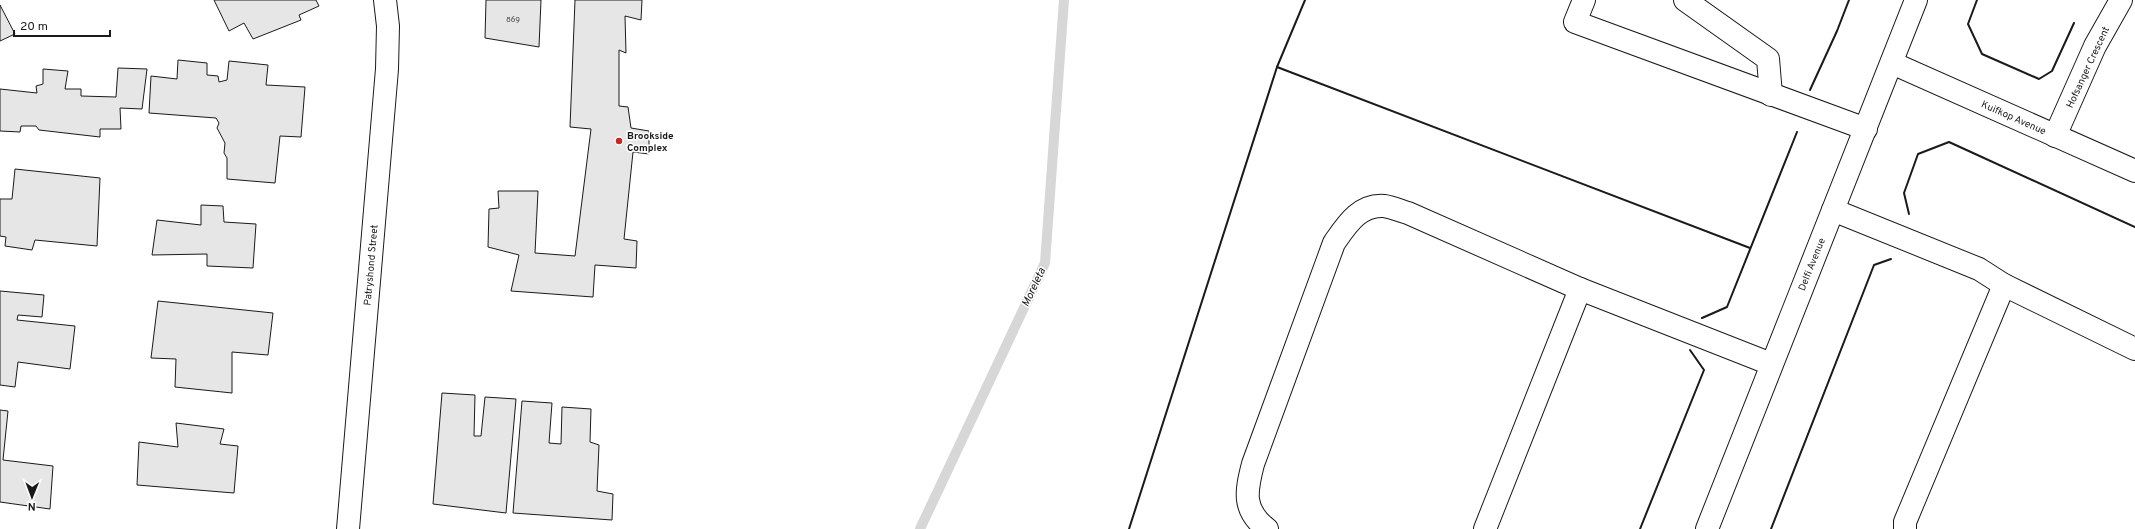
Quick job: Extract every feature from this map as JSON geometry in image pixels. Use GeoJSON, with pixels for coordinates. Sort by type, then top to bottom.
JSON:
{"type":"FeatureCollection","features":[{"type":"Feature","properties":{"kind":"street","name":"Patryshond Street"},"geometry":{"type":"LineString","coordinates":[[348,529],[387,69],[388,26],[384,0]]}},
{"type":"Feature","properties":{"kind":"street"},"geometry":{"type":"LineString","coordinates":[[1584,0],[1575,22],[1771,95],[1866,128]]}},
{"type":"Feature","properties":{"kind":"street"},"geometry":{"type":"LineString","coordinates":[[1685,0],[1768,59],[1771,95]]}},
{"type":"Feature","properties":{"kind":"street","name":"Delfi Avenue"},"geometry":{"type":"LineString","coordinates":[[1707,529],[1916,0]]}},
{"type":"Feature","properties":{"kind":"street","name":"Hofsanger Crescent"},"geometry":{"type":"LineString","coordinates":[[2055,136],[2095,46],[2121,0]]}},
{"type":"Feature","properties":{"kind":"street","name":"Kuifkop Avenue"},"geometry":{"type":"LineString","coordinates":[[1892,63],[2135,172]]}},
{"type":"Feature","properties":{"kind":"street"},"geometry":{"type":"LineString","coordinates":[[1267,529],[1260,524],[1248,506],[1247,486],[1253,464],[1334,243],[1352,217],[1368,208],[1384,206],[1408,213],[1580,289],[1771,364]]}},
{"type":"Feature","properties":{"kind":"street"},"geometry":{"type":"LineString","coordinates":[[1833,210],[1979,269],[2004,285],[2135,349]]}},
{"type":"Feature","properties":{"kind":"street"},"geometry":{"type":"LineString","coordinates":[[1905,529],[1905,522],[2004,285]]}},
{"type":"Feature","properties":{"kind":"street"},"geometry":{"type":"LineString","coordinates":[[1485,529],[1580,289]]}},
{"type":"Feature","properties":{"kind":"building"},"geometry":{"type":"Polygon","coordinates":[[[214,0],[316,0],[319,6],[299,15],[301,20],[253,39],[244,23],[229,31],[214,0]]]}},
{"type":"Feature","properties":{"kind":"building"},"geometry":{"type":"Polygon","coordinates":[[[486,0],[541,0],[539,47],[485,38],[486,0]]]}},
{"type":"Feature","properties":{"kind":"building","name":"Brookside Complex"},"geometry":{"type":"Polygon","coordinates":[[[575,0],[642,0],[641,20],[625,16],[626,53],[619,50],[619,106],[628,107],[631,128],[649,131],[649,154],[633,152],[624,239],[637,241],[636,268],[595,265],[593,297],[511,291],[519,255],[488,247],[489,209],[499,208],[498,191],[538,191],[535,253],[575,256],[591,129],[570,127],[575,0]]]}},
{"type":"Feature","properties":{"kind":"building"},"geometry":{"type":"Polygon","coordinates":[[[0,5],[15,34],[0,41],[0,5]]]}},
{"type":"Feature","properties":{"kind":"building"},"geometry":{"type":"Polygon","coordinates":[[[178,60],[207,63],[207,75],[218,76],[219,82],[227,80],[229,61],[268,65],[266,85],[305,87],[301,137],[280,136],[275,183],[227,179],[227,158],[224,153],[225,143],[217,128],[219,123],[216,118],[149,113],[151,76],[177,79],[178,60]]]}},
{"type":"Feature","properties":{"kind":"building"},"geometry":{"type":"Polygon","coordinates":[[[118,68],[147,69],[142,109],[120,108],[121,129],[100,129],[100,137],[39,130],[36,126],[21,126],[20,132],[0,131],[0,89],[37,93],[36,86],[43,84],[43,69],[68,71],[65,89],[81,89],[81,96],[116,97],[118,68]]]}},
{"type":"Feature","properties":{"kind":"building"},"geometry":{"type":"Polygon","coordinates":[[[15,169],[100,178],[97,246],[35,240],[32,250],[5,246],[6,237],[0,236],[0,199],[12,199],[15,169]]]}},
{"type":"Feature","properties":{"kind":"building"},"geometry":{"type":"Polygon","coordinates":[[[201,205],[223,206],[224,222],[256,224],[253,268],[207,266],[207,254],[152,255],[157,220],[201,225],[201,205]]]}},
{"type":"Feature","properties":{"kind":"building"},"geometry":{"type":"Polygon","coordinates":[[[0,291],[44,295],[42,317],[18,315],[17,320],[75,326],[70,369],[18,362],[15,387],[0,385],[0,291]]]}},
{"type":"Feature","properties":{"kind":"building"},"geometry":{"type":"Polygon","coordinates":[[[158,301],[273,313],[268,355],[232,352],[232,393],[175,387],[176,359],[151,358],[158,301]]]}},
{"type":"Feature","properties":{"kind":"building"},"geometry":{"type":"Polygon","coordinates":[[[442,393],[475,395],[474,436],[481,436],[485,397],[516,399],[506,513],[433,504],[442,393]]]}},
{"type":"Feature","properties":{"kind":"building"},"geometry":{"type":"Polygon","coordinates":[[[522,401],[552,403],[549,443],[561,444],[562,407],[591,409],[590,442],[599,445],[597,491],[613,494],[612,520],[513,513],[522,401]]]}},
{"type":"Feature","properties":{"kind":"building"},"geometry":{"type":"Polygon","coordinates":[[[0,410],[8,411],[3,460],[53,466],[50,509],[0,502],[0,410]]]}},
{"type":"Feature","properties":{"kind":"building"},"geometry":{"type":"Polygon","coordinates":[[[176,423],[224,429],[220,444],[238,446],[234,493],[137,485],[139,442],[178,447],[176,423]]]}},
{"type":"Feature","properties":{"kind":"waterway","name":"Moreleta"},"geometry":{"type":"LineString","coordinates":[[920,529],[1045,263],[1064,0]]}},
{"type":"Feature","properties":{"kind":"wall"},"geometry":{"type":"LineString","coordinates":[[1129,529],[1277,67],[1305,0]]}},
{"type":"Feature","properties":{"kind":"wall"},"geometry":{"type":"LineString","coordinates":[[1810,90],[1837,31],[1849,0]]}},
{"type":"Feature","properties":{"kind":"wall"},"geometry":{"type":"LineString","coordinates":[[1977,0],[1968,24],[1982,54],[2039,79],[2052,71],[2074,23]]}},
{"type":"Feature","properties":{"kind":"wall"},"geometry":{"type":"LineString","coordinates":[[1277,67],[1750,248]]}},
{"type":"Feature","properties":{"kind":"wall"},"geometry":{"type":"LineString","coordinates":[[1702,318],[1727,307],[1797,132]]}},
{"type":"Feature","properties":{"kind":"wall"},"geometry":{"type":"LineString","coordinates":[[1909,214],[1904,193],[1918,154],[1949,142],[2135,227]]}},
{"type":"Feature","properties":{"kind":"wall"},"geometry":{"type":"LineString","coordinates":[[1771,529],[1874,265],[1891,259]]}},
{"type":"Feature","properties":{"kind":"wall"},"geometry":{"type":"LineString","coordinates":[[1640,529],[1704,370],[1690,350]]}},
{"type":"Feature","properties":{"kind":"place","name":"Brookside Complex"},"geometry":{"type":"Point","coordinates":[619,141]}}]}
